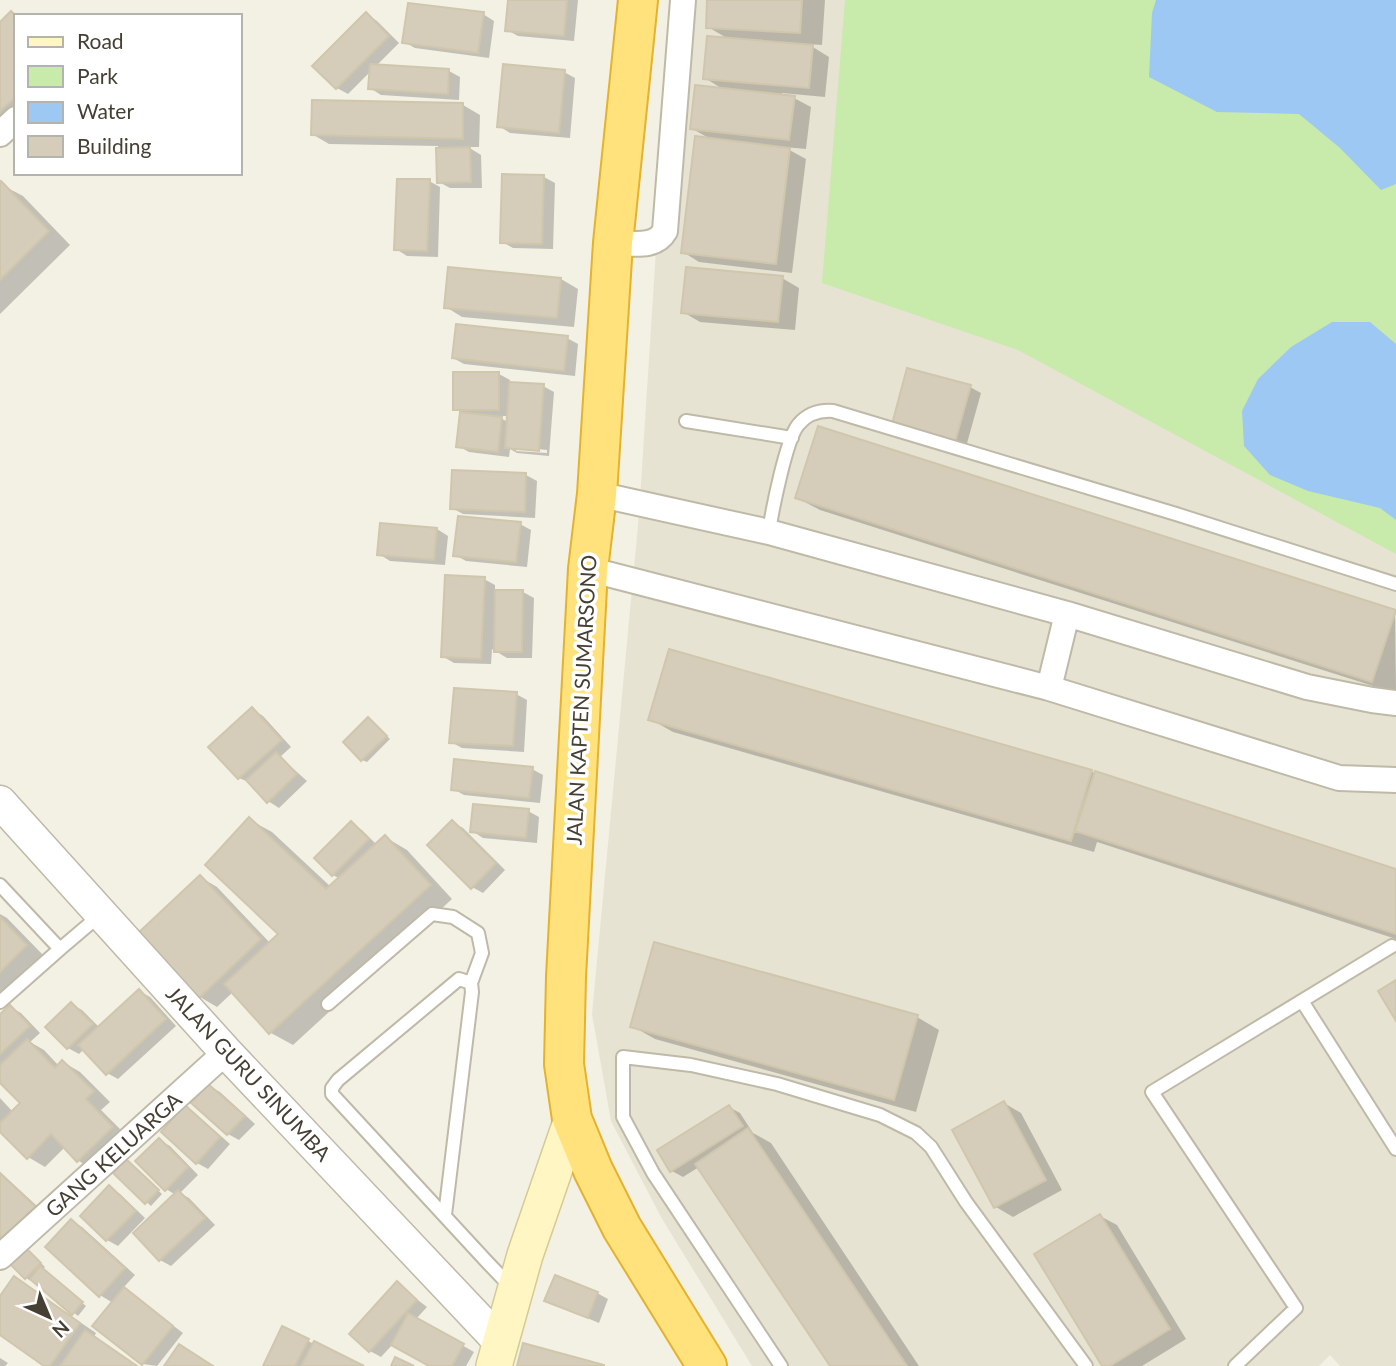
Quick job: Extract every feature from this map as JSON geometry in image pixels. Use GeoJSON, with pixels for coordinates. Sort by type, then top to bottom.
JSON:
{"type":"FeatureCollection","features":[{"type":"Feature","properties":{"kind":"highway","name":"JALAN KAPTEN SUMARSONO"},"geometry":{"type":"LineString","coordinates":[[638,0],[613,243],[597,494],[589,569],[563,1042],[567,1095],[572,1119],[622,1228],[707,1366]]}},
{"type":"Feature","properties":{"kind":"main road"},"geometry":{"type":"LineString","coordinates":[[497,1354],[514,1291],[572,1119]]}},
{"type":"Feature","properties":{"kind":"street"},"geometry":{"type":"LineString","coordinates":[[613,243],[652,243],[660,239],[665,230],[683,0]]}},
{"type":"Feature","properties":{"kind":"street"},"geometry":{"type":"LineString","coordinates":[[0,134],[14,121]]}},
{"type":"Feature","properties":{"kind":"street"},"geometry":{"type":"LineString","coordinates":[[597,494],[769,532],[1067,614],[1307,687],[1396,703]]}},
{"type":"Feature","properties":{"kind":"street"},"geometry":{"type":"LineString","coordinates":[[589,569],[1049,688],[1339,778],[1396,780]]}},
{"type":"Feature","properties":{"kind":"street"},"geometry":{"type":"LineString","coordinates":[[1049,688],[1067,614]]}},
{"type":"Feature","properties":{"kind":"street","name":"JALAN GURU SINUMBA"},"geometry":{"type":"LineString","coordinates":[[0,802],[497,1354]]}},
{"type":"Feature","properties":{"kind":"street","name":"GANG KELUARGA"},"geometry":{"type":"LineString","coordinates":[[0,1257],[226,1052]]}},
{"type":"Feature","properties":{"kind":"lane"},"geometry":{"type":"LineString","coordinates":[[769,532],[773,506],[797,426],[823,410],[1176,514],[1396,584]]}},
{"type":"Feature","properties":{"kind":"lane"},"geometry":{"type":"LineString","coordinates":[[686,421],[792,438]]}},
{"type":"Feature","properties":{"kind":"lane"},"geometry":{"type":"LineString","coordinates":[[0,885],[60,949]]}},
{"type":"Feature","properties":{"kind":"lane"},"geometry":{"type":"LineString","coordinates":[[0,1002],[101,914]]}},
{"type":"Feature","properties":{"kind":"lane"},"geometry":{"type":"LineString","coordinates":[[328,1004],[432,914],[453,917],[478,933],[482,953],[471,983],[444,1215]]}},
{"type":"Feature","properties":{"kind":"lane"},"geometry":{"type":"LineString","coordinates":[[1236,1366],[1296,1308],[1152,1092],[1392,946]]}},
{"type":"Feature","properties":{"kind":"lane"},"geometry":{"type":"LineString","coordinates":[[471,983],[459,979],[338,1080],[332,1088],[332,1094],[514,1291]]}},
{"type":"Feature","properties":{"kind":"lane"},"geometry":{"type":"LineString","coordinates":[[1302,1001],[1396,1149]]}},
{"type":"Feature","properties":{"kind":"lane"},"geometry":{"type":"LineString","coordinates":[[781,1366],[653,1173],[623,1117],[623,1057],[691,1065],[777,1084],[880,1115],[916,1133],[931,1147],[966,1202],[1086,1366]]}},
{"type":"Feature","properties":{"kind":"shaded area"},"geometry":{"type":"Polygon","coordinates":[[[672,0],[1396,0],[1396,1366],[1340,1366],[1330,1355],[1319,1366],[752,1366],[661,1217],[611,1121],[592,1014],[639,515],[672,0]]]}},
{"type":"Feature","properties":{"kind":"green space"},"geometry":{"type":"Polygon","coordinates":[[[845,0],[1396,0],[1396,554],[1018,350],[822,283],[845,0]]]}},
{"type":"Feature","properties":{"kind":"water"},"geometry":{"type":"Polygon","coordinates":[[[1156,0],[1396,0],[1396,184],[1381,190],[1340,148],[1299,114],[1217,112],[1149,77],[1152,13],[1156,0]]]}},
{"type":"Feature","properties":{"kind":"water"},"geometry":{"type":"Polygon","coordinates":[[[1332,322],[1370,322],[1396,344],[1396,520],[1380,508],[1308,491],[1270,475],[1244,446],[1242,411],[1258,379],[1291,347],[1332,322]]]}},
{"type":"Feature","properties":{"kind":"building"},"geometry":{"type":"Polygon","coordinates":[[[508,0],[567,0],[564,36],[505,31],[508,0]]]}},
{"type":"Feature","properties":{"kind":"building"},"geometry":{"type":"Polygon","coordinates":[[[707,0],[802,0],[800,33],[706,28],[707,0]]]}},
{"type":"Feature","properties":{"kind":"building"},"geometry":{"type":"Polygon","coordinates":[[[408,3],[484,12],[478,53],[402,43],[408,3]]]}},
{"type":"Feature","properties":{"kind":"building"},"geometry":{"type":"Polygon","coordinates":[[[11,11],[14,14],[14,99],[0,111],[0,22],[11,11]]]}},
{"type":"Feature","properties":{"kind":"building"},"geometry":{"type":"Polygon","coordinates":[[[366,12],[389,36],[336,89],[312,66],[366,12]]]}},
{"type":"Feature","properties":{"kind":"building"},"geometry":{"type":"Polygon","coordinates":[[[707,36],[813,45],[809,88],[703,79],[707,36]]]}},
{"type":"Feature","properties":{"kind":"building"},"geometry":{"type":"Polygon","coordinates":[[[370,64],[449,69],[448,94],[368,89],[370,64]]]}},
{"type":"Feature","properties":{"kind":"building"},"geometry":{"type":"Polygon","coordinates":[[[503,64],[565,70],[559,133],[497,127],[503,64]]]}},
{"type":"Feature","properties":{"kind":"building"},"geometry":{"type":"Polygon","coordinates":[[[695,85],[795,96],[789,140],[690,129],[695,85]]]}},
{"type":"Feature","properties":{"kind":"building"},"geometry":{"type":"Polygon","coordinates":[[[312,100],[463,103],[463,139],[311,135],[312,100]]]}},
{"type":"Feature","properties":{"kind":"building"},"geometry":{"type":"Polygon","coordinates":[[[695,136],[790,148],[776,264],[681,253],[695,136]]]}},
{"type":"Feature","properties":{"kind":"building"},"geometry":{"type":"Polygon","coordinates":[[[470,147],[471,182],[437,183],[436,148],[470,147]]]}},
{"type":"Feature","properties":{"kind":"building"},"geometry":{"type":"Polygon","coordinates":[[[502,174],[544,175],[542,244],[500,243],[502,174]]]}},
{"type":"Feature","properties":{"kind":"building"},"geometry":{"type":"Polygon","coordinates":[[[397,179],[430,179],[427,251],[394,250],[397,179]]]}},
{"type":"Feature","properties":{"kind":"building"},"geometry":{"type":"Polygon","coordinates":[[[0,182],[49,231],[0,280],[0,182]]]}},
{"type":"Feature","properties":{"kind":"building"},"geometry":{"type":"Polygon","coordinates":[[[448,267],[561,278],[557,318],[444,308],[448,267]]]}},
{"type":"Feature","properties":{"kind":"building"},"geometry":{"type":"Polygon","coordinates":[[[686,267],[783,276],[778,322],[681,313],[686,267]]]}},
{"type":"Feature","properties":{"kind":"building"},"geometry":{"type":"Polygon","coordinates":[[[456,324],[568,336],[564,371],[452,358],[456,324]]]}},
{"type":"Feature","properties":{"kind":"building"},"geometry":{"type":"Polygon","coordinates":[[[907,368],[971,385],[955,442],[892,424],[907,368]]]}},
{"type":"Feature","properties":{"kind":"building"},"geometry":{"type":"Polygon","coordinates":[[[453,372],[499,372],[499,410],[453,410],[453,372]]]}},
{"type":"Feature","properties":{"kind":"building"},"geometry":{"type":"Polygon","coordinates":[[[509,382],[544,384],[539,451],[505,448],[509,382]]]}},
{"type":"Feature","properties":{"kind":"building"},"geometry":{"type":"Polygon","coordinates":[[[460,412],[502,417],[498,452],[456,447],[460,412]]]}},
{"type":"Feature","properties":{"kind":"building"},"geometry":{"type":"Polygon","coordinates":[[[818,426],[1396,610],[1372,682],[795,498],[818,426]]]}},
{"type":"Feature","properties":{"kind":"building"},"geometry":{"type":"Polygon","coordinates":[[[452,470],[526,473],[525,512],[450,509],[452,470]]]}},
{"type":"Feature","properties":{"kind":"building"},"geometry":{"type":"Polygon","coordinates":[[[458,516],[521,522],[516,562],[453,556],[458,516]]]}},
{"type":"Feature","properties":{"kind":"building"},"geometry":{"type":"Polygon","coordinates":[[[380,523],[437,528],[434,560],[377,555],[380,523]]]}},
{"type":"Feature","properties":{"kind":"building"},"geometry":{"type":"Polygon","coordinates":[[[445,575],[485,577],[481,659],[441,657],[445,575]]]}},
{"type":"Feature","properties":{"kind":"building"},"geometry":{"type":"Polygon","coordinates":[[[495,590],[523,590],[522,652],[494,652],[495,590]]]}},
{"type":"Feature","properties":{"kind":"building"},"geometry":{"type":"Polygon","coordinates":[[[669,649],[1092,770],[1071,841],[648,720],[669,649]]]}},
{"type":"Feature","properties":{"kind":"building"},"geometry":{"type":"Polygon","coordinates":[[[454,688],[517,692],[513,746],[449,743],[454,688]]]}},
{"type":"Feature","properties":{"kind":"building"},"geometry":{"type":"Polygon","coordinates":[[[252,707],[282,740],[238,779],[208,747],[252,707]]]}},
{"type":"Feature","properties":{"kind":"building"},"geometry":{"type":"Polygon","coordinates":[[[368,717],[387,736],[361,761],[343,742],[368,717]]]}},
{"type":"Feature","properties":{"kind":"building"},"geometry":{"type":"Polygon","coordinates":[[[276,752],[297,774],[267,803],[246,780],[276,752]]]}},
{"type":"Feature","properties":{"kind":"building"},"geometry":{"type":"Polygon","coordinates":[[[454,759],[533,767],[529,798],[451,790],[454,759]]]}},
{"type":"Feature","properties":{"kind":"building"},"geometry":{"type":"Polygon","coordinates":[[[1095,771],[1396,869],[1396,934],[1075,831],[1095,771]]]}},
{"type":"Feature","properties":{"kind":"building"},"geometry":{"type":"Polygon","coordinates":[[[473,804],[529,809],[526,838],[470,832],[473,804]]]}},
{"type":"Feature","properties":{"kind":"building"},"geometry":{"type":"Polygon","coordinates":[[[249,817],[326,889],[385,835],[431,885],[269,1034],[224,984],[278,934],[205,865],[249,817]]]}},
{"type":"Feature","properties":{"kind":"building"},"geometry":{"type":"Polygon","coordinates":[[[452,820],[496,863],[471,889],[427,845],[452,820]]]}},
{"type":"Feature","properties":{"kind":"building"},"geometry":{"type":"Polygon","coordinates":[[[351,821],[369,839],[332,876],[314,858],[351,821]]]}},
{"type":"Feature","properties":{"kind":"building"},"geometry":{"type":"Polygon","coordinates":[[[200,875],[261,939],[199,998],[137,934],[200,875]]]}},
{"type":"Feature","properties":{"kind":"building"},"geometry":{"type":"Polygon","coordinates":[[[0,917],[27,945],[0,972],[0,917]]]}},
{"type":"Feature","properties":{"kind":"building"},"geometry":{"type":"Polygon","coordinates":[[[654,942],[918,1015],[894,1100],[630,1027],[654,942]]]}},
{"type":"Feature","properties":{"kind":"building"},"geometry":{"type":"Polygon","coordinates":[[[1396,980],[1396,1021],[1378,991],[1396,980]]]}},
{"type":"Feature","properties":{"kind":"building"},"geometry":{"type":"Polygon","coordinates":[[[139,989],[166,1019],[106,1075],[78,1045],[139,989]]]}},
{"type":"Feature","properties":{"kind":"building"},"geometry":{"type":"Polygon","coordinates":[[[71,1002],[93,1024],[67,1049],[45,1027],[71,1002]]]}},
{"type":"Feature","properties":{"kind":"building"},"geometry":{"type":"Polygon","coordinates":[[[10,1005],[30,1026],[0,1054],[0,1014],[10,1005]]]}},
{"type":"Feature","properties":{"kind":"building"},"geometry":{"type":"Polygon","coordinates":[[[27,1039],[55,1068],[62,1060],[94,1091],[86,1099],[113,1127],[77,1162],[51,1134],[27,1159],[0,1132],[0,1123],[20,1103],[0,1083],[0,1065],[27,1039]]]}},
{"type":"Feature","properties":{"kind":"building"},"geometry":{"type":"Polygon","coordinates":[[[208,1084],[245,1116],[227,1135],[191,1103],[208,1084]]]}},
{"type":"Feature","properties":{"kind":"building"},"geometry":{"type":"Polygon","coordinates":[[[1004,1101],[1046,1180],[994,1208],[952,1130],[1004,1101]]]}},
{"type":"Feature","properties":{"kind":"building"},"geometry":{"type":"Polygon","coordinates":[[[185,1105],[220,1137],[196,1164],[161,1132],[185,1105]]]}},
{"type":"Feature","properties":{"kind":"building"},"geometry":{"type":"Polygon","coordinates":[[[729,1105],[743,1126],[670,1172],[657,1150],[729,1105]]]}},
{"type":"Feature","properties":{"kind":"building"},"geometry":{"type":"Polygon","coordinates":[[[748,1128],[907,1366],[830,1366],[695,1164],[748,1128]]]}},
{"type":"Feature","properties":{"kind":"building"},"geometry":{"type":"Polygon","coordinates":[[[159,1138],[188,1167],[165,1191],[135,1161],[159,1138]]]}},
{"type":"Feature","properties":{"kind":"building"},"geometry":{"type":"Polygon","coordinates":[[[126,1159],[159,1190],[145,1204],[113,1173],[126,1159]]]}},
{"type":"Feature","properties":{"kind":"building"},"geometry":{"type":"Polygon","coordinates":[[[0,1173],[38,1209],[0,1249],[0,1173]]]}},
{"type":"Feature","properties":{"kind":"building"},"geometry":{"type":"Polygon","coordinates":[[[109,1185],[136,1211],[106,1241],[80,1216],[109,1185]]]}},
{"type":"Feature","properties":{"kind":"building"},"geometry":{"type":"Polygon","coordinates":[[[178,1190],[205,1218],[159,1261],[133,1233],[178,1190]]]}},
{"type":"Feature","properties":{"kind":"building"},"geometry":{"type":"Polygon","coordinates":[[[1100,1214],[1170,1329],[1110,1366],[1102,1366],[1034,1254],[1100,1214]]]}},
{"type":"Feature","properties":{"kind":"building"},"geometry":{"type":"Polygon","coordinates":[[[71,1219],[125,1268],[99,1297],[45,1247],[71,1219]]]}},
{"type":"Feature","properties":{"kind":"building"},"geometry":{"type":"Polygon","coordinates":[[[23,1245],[41,1263],[25,1279],[7,1261],[23,1245]]]}},
{"type":"Feature","properties":{"kind":"building"},"geometry":{"type":"Polygon","coordinates":[[[40,1266],[83,1302],[72,1315],[30,1279],[40,1266]]]}},
{"type":"Feature","properties":{"kind":"building"},"geometry":{"type":"Polygon","coordinates":[[[555,1275],[598,1292],[588,1318],[544,1301],[555,1275]]]}},
{"type":"Feature","properties":{"kind":"building"},"geometry":{"type":"Polygon","coordinates":[[[14,1276],[80,1323],[50,1366],[44,1366],[0,1335],[0,1296],[14,1276]]]}},
{"type":"Feature","properties":{"kind":"building"},"geometry":{"type":"Polygon","coordinates":[[[397,1281],[417,1300],[369,1352],[349,1334],[397,1281]]]}},
{"type":"Feature","properties":{"kind":"building"},"geometry":{"type":"Polygon","coordinates":[[[124,1287],[173,1326],[142,1365],[92,1326],[124,1287]]]}},
{"type":"Feature","properties":{"kind":"building"},"geometry":{"type":"Polygon","coordinates":[[[408,1313],[464,1344],[452,1366],[429,1366],[391,1345],[408,1313]]]}},
{"type":"Feature","properties":{"kind":"building"},"geometry":{"type":"Polygon","coordinates":[[[282,1326],[309,1339],[295,1366],[263,1366],[282,1326]]]}},
{"type":"Feature","properties":{"kind":"building"},"geometry":{"type":"Polygon","coordinates":[[[85,1330],[137,1366],[60,1366],[85,1330]]]}},
{"type":"Feature","properties":{"kind":"building"},"geometry":{"type":"Polygon","coordinates":[[[314,1341],[364,1366],[301,1366],[314,1341]]]}},
{"type":"Feature","properties":{"kind":"building"},"geometry":{"type":"Polygon","coordinates":[[[523,1343],[604,1365],[604,1366],[517,1366],[523,1343]]]}},
{"type":"Feature","properties":{"kind":"building"},"geometry":{"type":"Polygon","coordinates":[[[179,1344],[213,1366],[164,1366],[179,1344]]]}},
{"type":"Feature","properties":{"kind":"building"},"geometry":{"type":"Polygon","coordinates":[[[395,1357],[414,1366],[391,1366],[395,1357]]]}}]}
